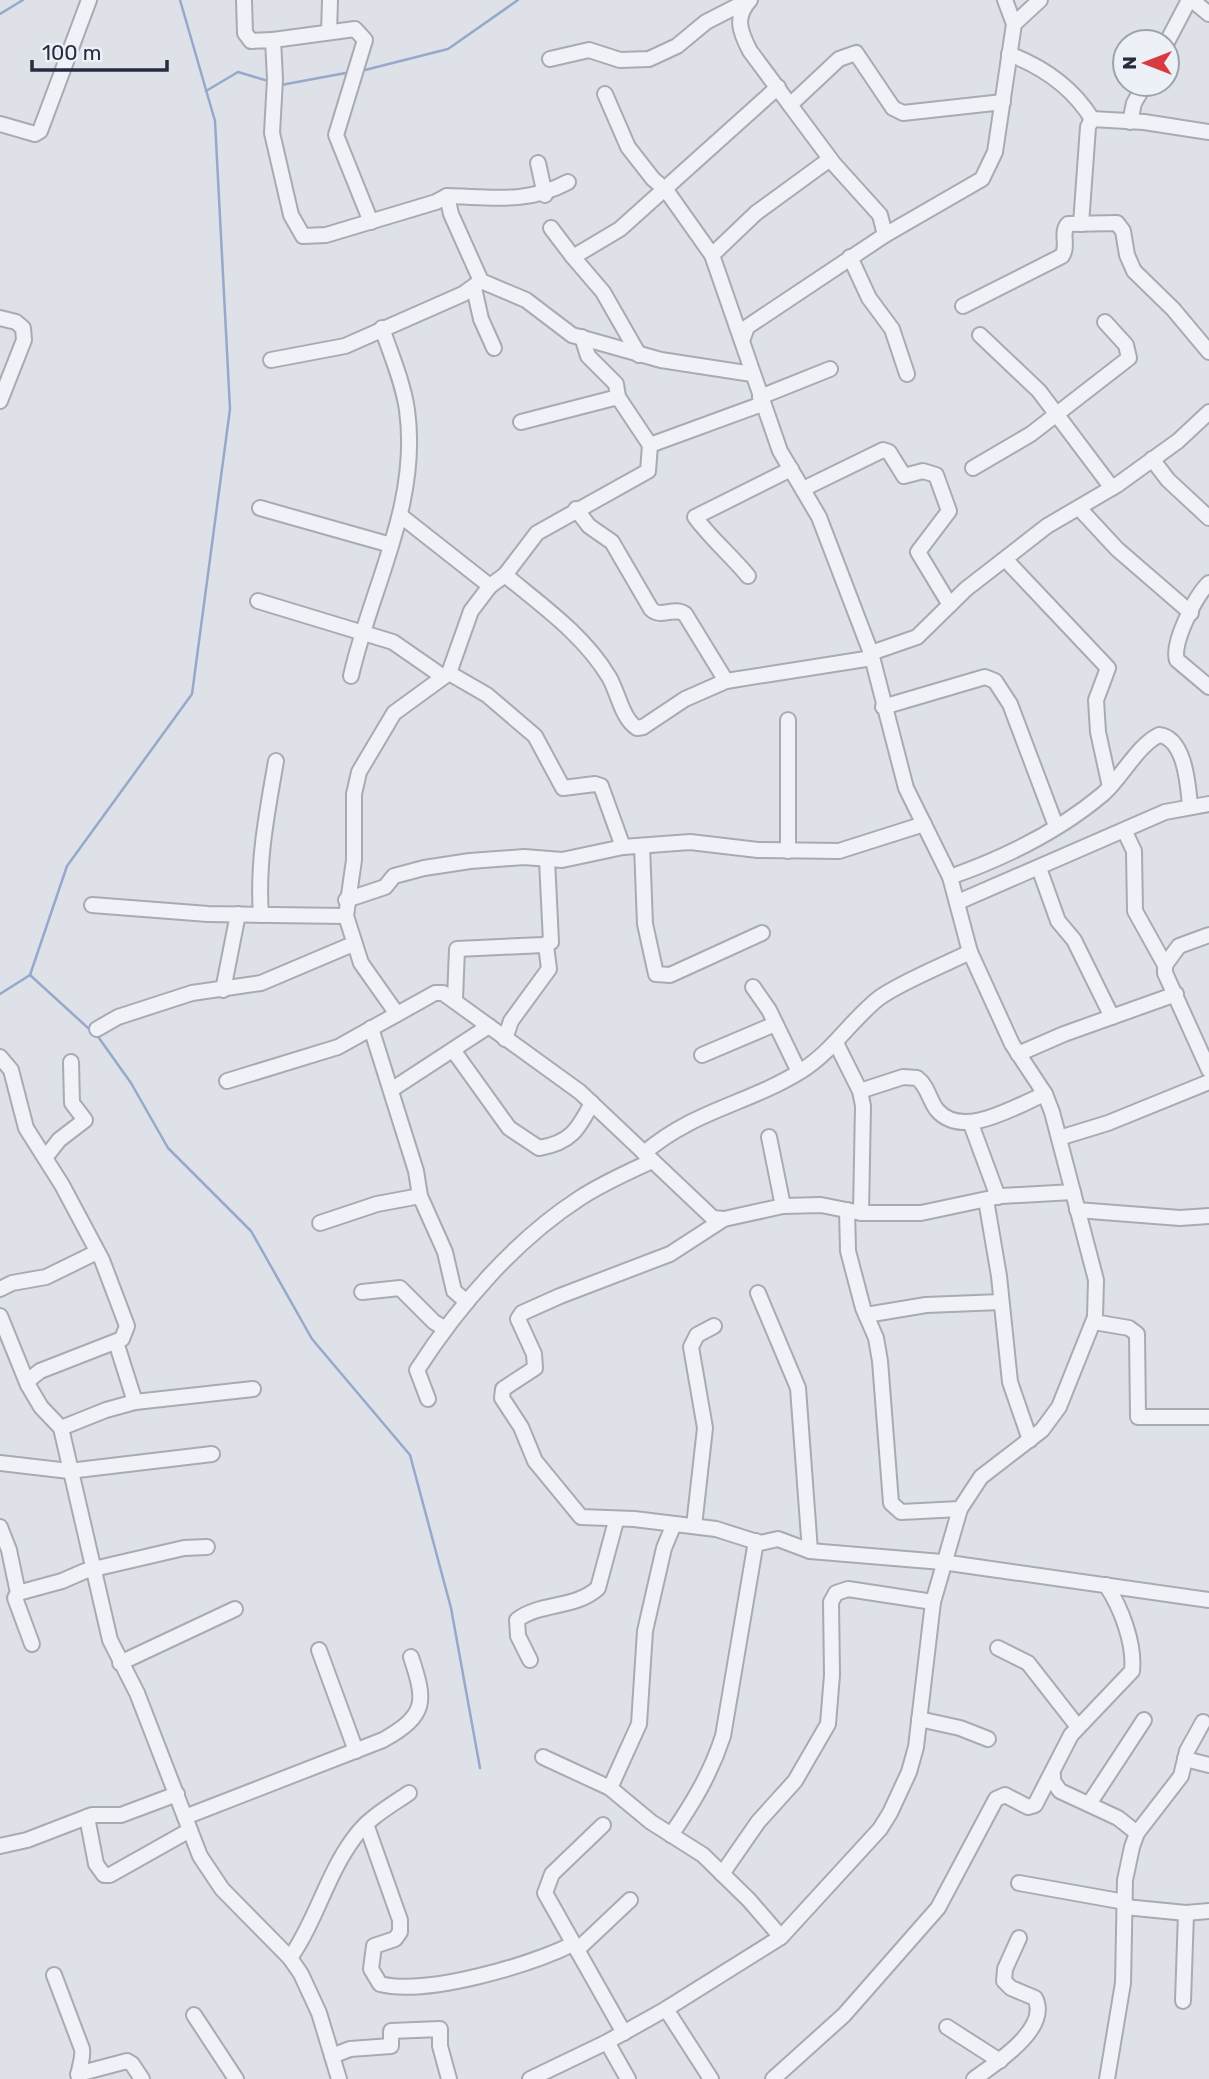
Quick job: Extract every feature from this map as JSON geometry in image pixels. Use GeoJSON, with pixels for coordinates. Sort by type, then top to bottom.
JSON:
{"type":"FeatureCollection","features":[{"type":"Feature","properties":{"kind":"street"},"geometry":{"type":"LineString","coordinates":[[0,124],[35,134],[40,131],[89,0]]}},
{"type":"Feature","properties":{"kind":"street"},"geometry":{"type":"LineString","coordinates":[[244,0],[246,33],[251,41],[355,29],[365,40],[337,135],[371,222]]}},
{"type":"Feature","properties":{"kind":"street"},"geometry":{"type":"LineString","coordinates":[[329,32],[330,0]]}},
{"type":"Feature","properties":{"kind":"street"},"geometry":{"type":"LineString","coordinates":[[743,338],[747,327],[850,257],[982,179],[995,152],[1014,24],[1005,0]]}},
{"type":"Feature","properties":{"kind":"street"},"geometry":{"type":"LineString","coordinates":[[1014,24],[1040,0]]}},
{"type":"Feature","properties":{"kind":"street"},"geometry":{"type":"LineString","coordinates":[[1175,28],[1190,0],[1209,14]]}},
{"type":"Feature","properties":{"kind":"street"},"geometry":{"type":"LineString","coordinates":[[550,59],[589,50],[620,60],[649,59],[677,46],[706,22],[748,1]]}},
{"type":"Feature","properties":{"kind":"street"},"geometry":{"type":"LineString","coordinates":[[748,1],[739,19],[740,32],[830,159],[880,215],[885,235]]}},
{"type":"Feature","properties":{"kind":"street"},"geometry":{"type":"LineString","coordinates":[[273,40],[275,79],[272,133],[294,223],[303,236],[326,234],[371,222],[436,202],[447,196],[523,198],[545,195],[568,182]]}},
{"type":"Feature","properties":{"kind":"street"},"geometry":{"type":"LineString","coordinates":[[790,105],[839,59],[856,53],[893,108],[903,113],[1003,102]]}},
{"type":"Feature","properties":{"kind":"street"},"geometry":{"type":"LineString","coordinates":[[1009,54],[1045,71],[1080,100],[1092,119]]}},
{"type":"Feature","properties":{"kind":"street"},"geometry":{"type":"LineString","coordinates":[[573,257],[620,229],[778,87]]}},
{"type":"Feature","properties":{"kind":"street"},"geometry":{"type":"LineString","coordinates":[[530,2079],[624,2033],[780,1937],[880,1829],[909,1772],[919,1719],[933,1602],[942,1562],[960,1509],[981,1477],[1030,1440],[1059,1407],[1094,1322],[1096,1280],[1045,1094],[1018,1054],[970,952],[950,877],[906,788],[872,656],[819,517],[791,469],[761,401],[751,374],[743,338],[712,255],[666,190],[628,147],[605,94]]}},
{"type":"Feature","properties":{"kind":"street"},"geometry":{"type":"LineString","coordinates":[[1130,122],[1137,98]]}},
{"type":"Feature","properties":{"kind":"street"},"geometry":{"type":"LineString","coordinates":[[1092,119],[1209,132]]}},
{"type":"Feature","properties":{"kind":"street"},"geometry":{"type":"LineString","coordinates":[[1081,223],[1088,127],[1092,119]]}},
{"type":"Feature","properties":{"kind":"street"},"geometry":{"type":"LineString","coordinates":[[712,255],[756,213],[830,159]]}},
{"type":"Feature","properties":{"kind":"street"},"geometry":{"type":"LineString","coordinates":[[538,163],[545,195]]}},
{"type":"Feature","properties":{"kind":"street"},"geometry":{"type":"LineString","coordinates":[[447,196],[477,285],[481,319],[494,348]]}},
{"type":"Feature","properties":{"kind":"street"},"geometry":{"type":"LineString","coordinates":[[963,306],[1062,256],[1066,247],[1066,225],[1118,223],[1134,271],[1173,309],[1209,352]]}},
{"type":"Feature","properties":{"kind":"street"},"geometry":{"type":"LineString","coordinates":[[551,228],[603,292],[639,355]]}},
{"type":"Feature","properties":{"kind":"street"},"geometry":{"type":"LineString","coordinates":[[850,257],[869,298],[892,329],[907,374]]}},
{"type":"Feature","properties":{"kind":"street"},"geometry":{"type":"LineString","coordinates":[[271,360],[345,346],[477,285],[513,293],[572,335],[639,355],[751,374]]}},
{"type":"Feature","properties":{"kind":"street"},"geometry":{"type":"LineString","coordinates":[[0,318],[16,322],[23,328],[24,340],[0,401]]}},
{"type":"Feature","properties":{"kind":"street"},"geometry":{"type":"LineString","coordinates":[[973,468],[1031,434],[1129,358],[1126,345],[1105,322]]}},
{"type":"Feature","properties":{"kind":"street"},"geometry":{"type":"LineString","coordinates":[[351,676],[362,633],[401,516],[410,452],[407,409],[382,328]]}},
{"type":"Feature","properties":{"kind":"street"},"geometry":{"type":"LineString","coordinates":[[980,335],[1039,391],[1112,488]]}},
{"type":"Feature","properties":{"kind":"street"},"geometry":{"type":"LineString","coordinates":[[397,1014],[361,963],[346,916],[346,900],[352,875],[352,824],[359,772],[394,713],[446,675],[471,611],[490,586],[505,575],[537,533],[648,471],[650,445],[618,397],[616,384],[587,356],[582,337]]}},
{"type":"Feature","properties":{"kind":"street"},"geometry":{"type":"LineString","coordinates":[[650,445],[761,401],[830,369]]}},
{"type":"Feature","properties":{"kind":"street"},"geometry":{"type":"LineString","coordinates":[[521,422],[618,397]]}},
{"type":"Feature","properties":{"kind":"street"},"geometry":{"type":"LineString","coordinates":[[505,575],[573,633],[595,657],[609,676],[629,723],[636,728],[643,727],[685,699],[726,681],[872,656],[917,636],[966,589],[1047,526],[1112,488],[1206,421]]}},
{"type":"Feature","properties":{"kind":"street"},"geometry":{"type":"LineString","coordinates":[[803,489],[883,450],[889,452],[904,475],[923,471],[936,475],[949,511],[918,552],[950,605]]}},
{"type":"Feature","properties":{"kind":"street"},"geometry":{"type":"LineString","coordinates":[[1152,458],[1168,480],[1209,518]]}},
{"type":"Feature","properties":{"kind":"street"},"geometry":{"type":"LineString","coordinates":[[748,576],[729,552],[708,535],[695,517],[791,469]]}},
{"type":"Feature","properties":{"kind":"street"},"geometry":{"type":"LineString","coordinates":[[260,508],[391,545]]}},
{"type":"Feature","properties":{"kind":"street"},"geometry":{"type":"LineString","coordinates":[[1079,508],[1117,549],[1191,612]]}},
{"type":"Feature","properties":{"kind":"street"},"geometry":{"type":"LineString","coordinates":[[576,509],[589,526],[612,542],[651,609],[659,614],[676,610],[685,614],[726,681]]}},
{"type":"Feature","properties":{"kind":"street"},"geometry":{"type":"LineString","coordinates":[[401,516],[490,586]]}},
{"type":"Feature","properties":{"kind":"street"},"geometry":{"type":"LineString","coordinates":[[1006,560],[1108,668],[1096,700],[1098,732],[1110,787]]}},
{"type":"Feature","properties":{"kind":"street"},"geometry":{"type":"LineString","coordinates":[[1209,583],[1198,595],[1175,647],[1175,655],[1209,687]]}},
{"type":"Feature","properties":{"kind":"street"},"geometry":{"type":"LineString","coordinates":[[258,601],[393,642],[446,675],[486,695],[535,736],[564,788],[595,784],[601,786],[623,847]]}},
{"type":"Feature","properties":{"kind":"street"},"geometry":{"type":"LineString","coordinates":[[883,707],[985,677],[995,681],[1010,704],[1056,826]]}},
{"type":"Feature","properties":{"kind":"street"},"geometry":{"type":"LineString","coordinates":[[788,720],[788,851]]}},
{"type":"Feature","properties":{"kind":"street"},"geometry":{"type":"LineString","coordinates":[[950,877],[1001,858],[1056,826],[1110,787],[1153,738],[1164,736],[1179,753],[1190,806]]}},
{"type":"Feature","properties":{"kind":"street"},"geometry":{"type":"LineString","coordinates":[[261,915],[258,879],[261,842],[276,761]]}},
{"type":"Feature","properties":{"kind":"street"},"geometry":{"type":"LineString","coordinates":[[958,902],[1165,813],[1209,804]]}},
{"type":"Feature","properties":{"kind":"street"},"geometry":{"type":"LineString","coordinates":[[346,900],[385,887],[394,876],[480,859],[547,860],[623,847],[690,842],[788,851],[848,850],[924,824]]}},
{"type":"Feature","properties":{"kind":"street"},"geometry":{"type":"LineString","coordinates":[[1125,832],[1134,851],[1135,911],[1164,965],[1209,1070]]}},
{"type":"Feature","properties":{"kind":"street"},"geometry":{"type":"LineString","coordinates":[[642,846],[645,924],[656,974],[670,975],[762,933]]}},
{"type":"Feature","properties":{"kind":"street"},"geometry":{"type":"LineString","coordinates":[[455,999],[454,955],[459,948],[545,945],[552,939],[547,860]]}},
{"type":"Feature","properties":{"kind":"street"},"geometry":{"type":"LineString","coordinates":[[1039,868],[1058,921],[1074,940],[1112,1017]]}},
{"type":"Feature","properties":{"kind":"street"},"geometry":{"type":"LineString","coordinates":[[92,905],[261,915],[346,916]]}},
{"type":"Feature","properties":{"kind":"street"},"geometry":{"type":"LineString","coordinates":[[223,990],[238,914]]}},
{"type":"Feature","properties":{"kind":"street"},"geometry":{"type":"LineString","coordinates":[[1164,965],[1179,946],[1209,935]]}},
{"type":"Feature","properties":{"kind":"street"},"geometry":{"type":"LineString","coordinates":[[97,1029],[118,1017],[192,993],[261,983],[353,944]]}},
{"type":"Feature","properties":{"kind":"street"},"geometry":{"type":"LineString","coordinates":[[505,1039],[511,1021],[549,969],[545,945]]}},
{"type":"Feature","properties":{"kind":"street"},"geometry":{"type":"LineString","coordinates":[[428,1399],[417,1370],[444,1328],[552,1217],[580,1197],[648,1157],[668,1132],[799,1072],[836,1043],[877,1000],[893,988],[970,952]]}},
{"type":"Feature","properties":{"kind":"street"},"geometry":{"type":"LineString","coordinates":[[753,987],[799,1072]]}},
{"type":"Feature","properties":{"kind":"street"},"geometry":{"type":"LineString","coordinates":[[227,1081],[338,1047],[435,993],[455,999],[592,1104],[702,1211],[713,1218],[724,1219],[783,1206],[821,1205],[854,1212],[921,1213],[992,1198],[1073,1192]]}},
{"type":"Feature","properties":{"kind":"street"},"geometry":{"type":"LineString","coordinates":[[1018,1054],[1177,994]]}},
{"type":"Feature","properties":{"kind":"street"},"geometry":{"type":"LineString","coordinates":[[702,1055],[775,1024]]}},
{"type":"Feature","properties":{"kind":"street"},"geometry":{"type":"LineString","coordinates":[[391,1090],[489,1026]]}},
{"type":"Feature","properties":{"kind":"street"},"geometry":{"type":"LineString","coordinates":[[371,1028],[416,1171],[420,1196],[445,1252],[454,1291],[467,1303]]}},
{"type":"Feature","properties":{"kind":"street"},"geometry":{"type":"LineString","coordinates":[[836,1043],[860,1091],[864,1129],[848,1251],[866,1315],[876,1338],[880,1361],[891,1503],[901,1512],[960,1509]]}},
{"type":"Feature","properties":{"kind":"street"},"geometry":{"type":"LineString","coordinates":[[453,1050],[509,1128],[539,1148],[560,1144],[580,1126],[592,1104]]}},
{"type":"Feature","properties":{"kind":"street"},"geometry":{"type":"LineString","coordinates":[[0,1057],[10,1070],[26,1128],[97,1252],[127,1326],[126,1334],[116,1342],[40,1371],[30,1379],[28,1385]]}},
{"type":"Feature","properties":{"kind":"street"},"geometry":{"type":"LineString","coordinates":[[45,1158],[59,1140],[85,1120],[72,1103],[71,1062]]}},
{"type":"Feature","properties":{"kind":"street"},"geometry":{"type":"LineString","coordinates":[[860,1091],[903,1077],[917,1077],[940,1114],[956,1123],[971,1124],[1045,1094]]}},
{"type":"Feature","properties":{"kind":"street"},"geometry":{"type":"LineString","coordinates":[[1059,1139],[1108,1123],[1209,1082]]}},
{"type":"Feature","properties":{"kind":"street"},"geometry":{"type":"LineString","coordinates":[[971,1124],[992,1198],[1010,1382],[1030,1440]]}},
{"type":"Feature","properties":{"kind":"street"},"geometry":{"type":"LineString","coordinates":[[769,1137],[783,1206]]}},
{"type":"Feature","properties":{"kind":"street"},"geometry":{"type":"LineString","coordinates":[[320,1223],[377,1203],[420,1196]]}},
{"type":"Feature","properties":{"kind":"street"},"geometry":{"type":"LineString","coordinates":[[1077,1210],[1180,1218],[1209,1216]]}},
{"type":"Feature","properties":{"kind":"street"},"geometry":{"type":"LineString","coordinates":[[724,1219],[670,1254],[560,1296],[522,1313],[518,1319],[534,1354],[535,1368],[503,1389],[502,1398],[521,1427],[535,1461],[569,1499],[577,1514],[587,1519],[634,1519],[694,1526],[734,1533],[756,1541],[778,1539],[810,1551],[942,1562],[1209,1600]]}},
{"type":"Feature","properties":{"kind":"street"},"geometry":{"type":"LineString","coordinates":[[0,1289],[12,1283],[46,1277],[97,1252]]}},
{"type":"Feature","properties":{"kind":"street"},"geometry":{"type":"LineString","coordinates":[[362,1292],[400,1288],[433,1322],[444,1328]]}},
{"type":"Feature","properties":{"kind":"street"},"geometry":{"type":"LineString","coordinates":[[758,1293],[798,1388],[810,1551]]}},
{"type":"Feature","properties":{"kind":"street"},"geometry":{"type":"LineString","coordinates":[[866,1315],[926,1305],[1001,1302]]}},
{"type":"Feature","properties":{"kind":"street"},"geometry":{"type":"LineString","coordinates":[[0,1316],[28,1385],[41,1407],[61,1428],[110,1640],[137,1693],[200,1856],[222,1889],[290,1958],[310,1990],[339,2079]]}},
{"type":"Feature","properties":{"kind":"street"},"geometry":{"type":"LineString","coordinates":[[1094,1322],[1136,1330],[1138,1418],[1209,1417]]}},
{"type":"Feature","properties":{"kind":"street"},"geometry":{"type":"LineString","coordinates":[[694,1526],[705,1428],[691,1347],[697,1335],[714,1326]]}},
{"type":"Feature","properties":{"kind":"street"},"geometry":{"type":"LineString","coordinates":[[116,1342],[135,1402]]}},
{"type":"Feature","properties":{"kind":"street"},"geometry":{"type":"LineString","coordinates":[[61,1428],[135,1402],[253,1389]]}},
{"type":"Feature","properties":{"kind":"street"},"geometry":{"type":"LineString","coordinates":[[0,1463],[69,1471],[212,1454]]}},
{"type":"Feature","properties":{"kind":"street"},"geometry":{"type":"LineString","coordinates":[[530,1660],[518,1636],[517,1620],[527,1614],[581,1599],[598,1588],[616,1521]]}},
{"type":"Feature","properties":{"kind":"street"},"geometry":{"type":"LineString","coordinates":[[610,1788],[639,1724],[645,1631],[664,1548],[674,1524]]}},
{"type":"Feature","properties":{"kind":"street"},"geometry":{"type":"LineString","coordinates":[[0,1527],[18,1593]]}},
{"type":"Feature","properties":{"kind":"street"},"geometry":{"type":"LineString","coordinates":[[671,1835],[697,1796],[715,1762],[723,1736],[756,1541]]}},
{"type":"Feature","properties":{"kind":"street"},"geometry":{"type":"LineString","coordinates":[[32,1644],[19,1615],[15,1598],[18,1593],[62,1581],[79,1573],[184,1548],[207,1548]]}},
{"type":"Feature","properties":{"kind":"street"},"geometry":{"type":"LineString","coordinates":[[773,2079],[844,2015],[938,1908],[996,1799],[1005,1795],[1032,1807],[1053,1775],[1063,1748],[1078,1727],[1132,1671],[1133,1659],[1125,1629],[1114,1597],[1106,1585]]}},
{"type":"Feature","properties":{"kind":"street"},"geometry":{"type":"LineString","coordinates":[[722,1874],[758,1822],[795,1781],[828,1724],[832,1675],[831,1602],[836,1593],[848,1589],[933,1602]]}},
{"type":"Feature","properties":{"kind":"street"},"geometry":{"type":"LineString","coordinates":[[120,1662],[235,1609]]}},
{"type":"Feature","properties":{"kind":"street"},"geometry":{"type":"LineString","coordinates":[[998,1648],[1028,1663],[1078,1727]]}},
{"type":"Feature","properties":{"kind":"street"},"geometry":{"type":"LineString","coordinates":[[319,1650],[356,1751]]}},
{"type":"Feature","properties":{"kind":"street"},"geometry":{"type":"LineString","coordinates":[[87,1816],[96,1864],[104,1875],[110,1875],[188,1823],[404,1729],[417,1716],[421,1688],[411,1657]]}},
{"type":"Feature","properties":{"kind":"street"},"geometry":{"type":"LineString","coordinates":[[919,1719],[960,1728],[988,1739]]}},
{"type":"Feature","properties":{"kind":"street"},"geometry":{"type":"LineString","coordinates":[[1089,1804],[1144,1720]]}},
{"type":"Feature","properties":{"kind":"street"},"geometry":{"type":"LineString","coordinates":[[1107,2079],[1123,1983],[1125,1880],[1137,1833],[1181,1776],[1185,1759],[1203,1722]]}},
{"type":"Feature","properties":{"kind":"street"},"geometry":{"type":"LineString","coordinates":[[543,1757],[610,1788],[671,1835],[703,1855],[780,1937]]}},
{"type":"Feature","properties":{"kind":"street"},"geometry":{"type":"LineString","coordinates":[[1185,1759],[1209,1765]]}},
{"type":"Feature","properties":{"kind":"street"},"geometry":{"type":"LineString","coordinates":[[1053,1775],[1053,1781],[1059,1791],[1118,1818],[1137,1833]]}},
{"type":"Feature","properties":{"kind":"street"},"geometry":{"type":"LineString","coordinates":[[290,1958],[307,1934],[348,1847],[366,1824],[409,1793]]}},
{"type":"Feature","properties":{"kind":"street"},"geometry":{"type":"LineString","coordinates":[[0,1846],[27,1840],[87,1816],[121,1815],[177,1794]]}},
{"type":"Feature","properties":{"kind":"street"},"geometry":{"type":"LineString","coordinates":[[366,1824],[400,1920],[400,1932],[395,1939],[374,1946],[371,1969],[380,1983],[398,1987],[469,1978],[535,1962],[575,1947],[630,1900]]}},
{"type":"Feature","properties":{"kind":"street"},"geometry":{"type":"LineString","coordinates":[[603,1825],[552,1874],[545,1893],[624,2033]]}},
{"type":"Feature","properties":{"kind":"street"},"geometry":{"type":"LineString","coordinates":[[1020,1883],[1125,1904],[1186,1913],[1209,1911]]}},
{"type":"Feature","properties":{"kind":"street"},"geometry":{"type":"LineString","coordinates":[[1183,2001],[1186,1913]]}},
{"type":"Feature","properties":{"kind":"street"},"geometry":{"type":"LineString","coordinates":[[974,2079],[1022,2042],[1037,2009],[1035,1998],[1011,1988],[1004,1981],[1005,1969],[1019,1938]]}},
{"type":"Feature","properties":{"kind":"street"},"geometry":{"type":"LineString","coordinates":[[54,1975],[82,2049],[84,2060],[79,2076]]}},
{"type":"Feature","properties":{"kind":"street"},"geometry":{"type":"LineString","coordinates":[[666,2009],[711,2079]]}},
{"type":"Feature","properties":{"kind":"street"},"geometry":{"type":"LineString","coordinates":[[194,2015],[236,2079]]}},
{"type":"Feature","properties":{"kind":"street"},"geometry":{"type":"LineString","coordinates":[[947,2027],[1000,2061]]}},
{"type":"Feature","properties":{"kind":"street"},"geometry":{"type":"LineString","coordinates":[[332,2056],[350,2049],[391,2046],[391,2031],[440,2029],[440,2046],[449,2079]]}},
{"type":"Feature","properties":{"kind":"street"},"geometry":{"type":"LineString","coordinates":[[607,2042],[628,2079]]}},
{"type":"Feature","properties":{"kind":"street"},"geometry":{"type":"LineString","coordinates":[[79,2076],[127,2061],[142,2079]]}},
{"type":"Feature","properties":{"kind":"waterway"},"geometry":{"type":"LineString","coordinates":[[0,14],[23,0]]}},
{"type":"Feature","properties":{"kind":"waterway"},"geometry":{"type":"LineString","coordinates":[[0,994],[30,975],[67,866],[192,694],[230,409],[215,121],[180,0]]}},
{"type":"Feature","properties":{"kind":"waterway"},"geometry":{"type":"LineString","coordinates":[[361,71],[448,49],[518,0]]}},
{"type":"Feature","properties":{"kind":"waterway"},"geometry":{"type":"LineString","coordinates":[[206,91],[238,72],[268,81]]}},
{"type":"Feature","properties":{"kind":"waterway"},"geometry":{"type":"LineString","coordinates":[[281,85],[351,72]]}},
{"type":"Feature","properties":{"kind":"waterway"},"geometry":{"type":"LineString","coordinates":[[30,975],[99,1038],[131,1083],[168,1148],[251,1231],[312,1339],[410,1455],[451,1608],[480,1768]]}}]}
